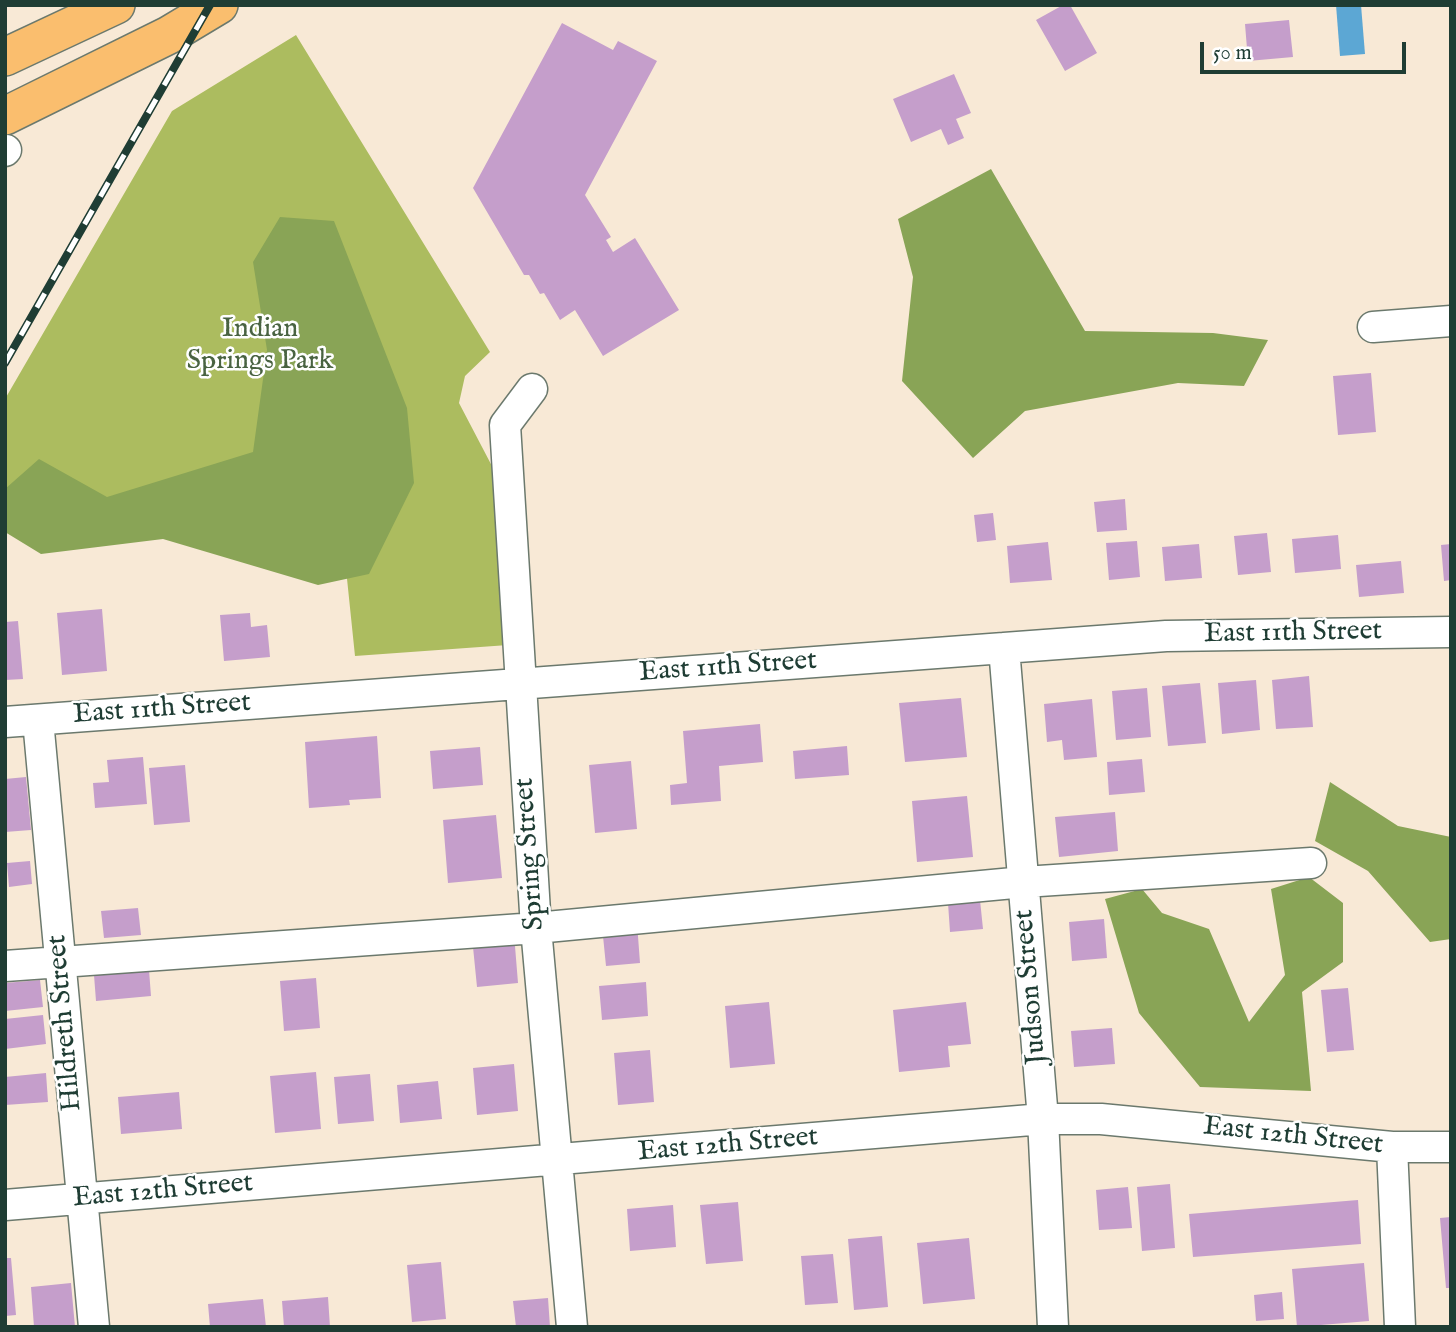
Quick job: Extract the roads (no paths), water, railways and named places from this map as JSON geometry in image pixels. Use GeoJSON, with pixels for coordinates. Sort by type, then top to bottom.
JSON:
{"type":"FeatureCollection","features":[{"type":"Feature","properties":{"kind":"main road"},"geometry":{"type":"LineString","coordinates":[[5,57],[116,5]]}},
{"type":"Feature","properties":{"kind":"main road"},"geometry":{"type":"LineString","coordinates":[[5,116],[169,35],[219,5]]}},
{"type":"Feature","properties":{"kind":"street"},"geometry":{"type":"LineString","coordinates":[[1373,327],[1451,321]]}},
{"type":"Feature","properties":{"kind":"street","name":"Spring Street"},"geometry":{"type":"LineString","coordinates":[[532,389],[505,425],[536,928],[572,1327]]}},
{"type":"Feature","properties":{"kind":"street","name":"East 11th Street"},"geometry":{"type":"LineString","coordinates":[[5,722],[1166,636],[1451,632]]}},
{"type":"Feature","properties":{"kind":"street","name":"Judson Street"},"geometry":{"type":"LineString","coordinates":[[1004,648],[1043,1119],[1053,1327]]}},
{"type":"Feature","properties":{"kind":"street","name":"Hildreth Street"},"geometry":{"type":"LineString","coordinates":[[38,720],[94,1327]]}},
{"type":"Feature","properties":{"kind":"street"},"geometry":{"type":"LineString","coordinates":[[5,966],[536,928],[1024,882],[1311,863]]}},
{"type":"Feature","properties":{"kind":"street","name":"East 12th Street"},"geometry":{"type":"LineString","coordinates":[[5,1205],[1043,1119],[1101,1119],[1392,1147],[1451,1147]]}},
{"type":"Feature","properties":{"kind":"street"},"geometry":{"type":"LineString","coordinates":[[1392,1147],[1400,1327]]}},
{"type":"Feature","properties":{"kind":"water"},"geometry":{"type":"Polygon","coordinates":[[[1336,5],[1361,5],[1365,54],[1340,56],[1336,5]]]}},
{"type":"Feature","properties":{"kind":"railway"},"geometry":{"type":"LineString","coordinates":[[5,363],[210,5]]}},
{"type":"Feature","properties":{"kind":"park label","name":"Indian Springs Park"},"geometry":{"type":"Point","coordinates":[260,346]}}]}
